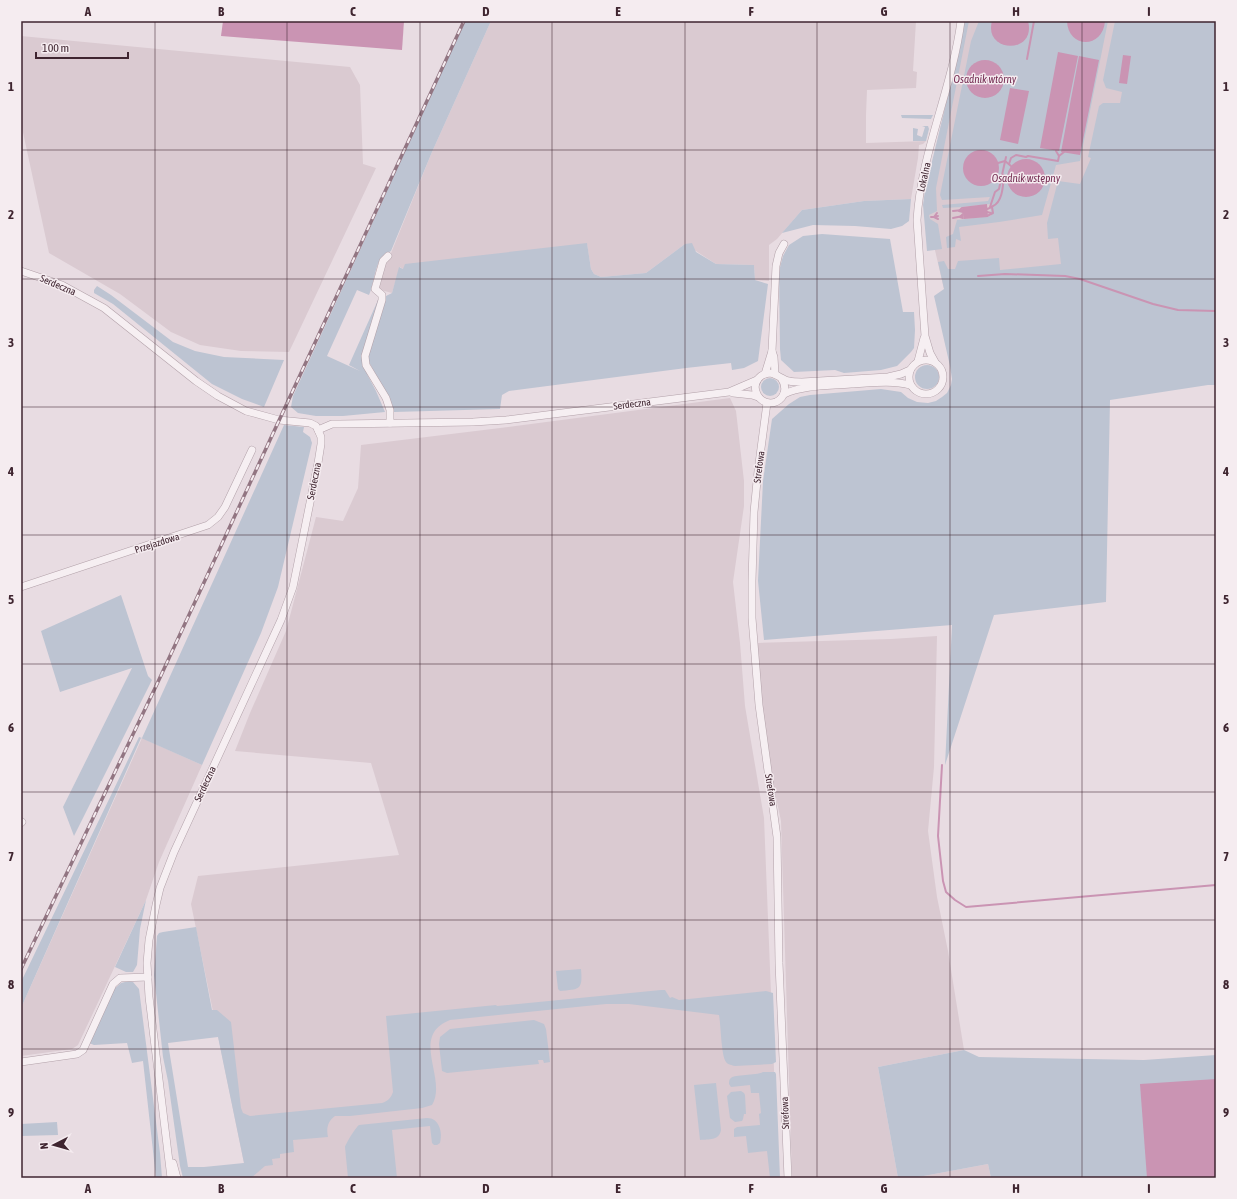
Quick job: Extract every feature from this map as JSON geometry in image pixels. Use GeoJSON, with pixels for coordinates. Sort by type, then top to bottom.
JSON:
{"type":"FeatureCollection","features":[{"type":"Feature","properties":{"kind":"street","name":"Lokalna"},"geometry":{"type":"LineString","coordinates":[[935,362],[930,353],[925,336],[918,207],[923,179],[954,57],[961,21]]}},
{"type":"Feature","properties":{"kind":"street"},"geometry":{"type":"LineString","coordinates":[[784,244],[779,253],[776,266],[772,351],[765,374],[757,380],[755,390],[758,397],[767,403],[775,402],[784,394],[792,390],[818,386],[885,382],[910,384]]}},
{"type":"Feature","properties":{"kind":"street"},"geometry":{"type":"LineString","coordinates":[[388,256],[383,261],[375,289],[382,295],[382,300],[365,356],[366,365],[386,398],[390,410],[390,423]]}},
{"type":"Feature","properties":{"kind":"street","name":"Serdeczna"},"geometry":{"type":"LineString","coordinates":[[21,271],[62,285],[104,308],[196,381],[218,396],[246,411],[279,420],[316,426],[321,436],[318,463],[290,598],[174,852],[162,882],[156,905],[149,940],[148,977],[167,1143]]}},
{"type":"Feature","properties":{"kind":"street","name":"Lokalna"},"geometry":{"type":"LineString","coordinates":[[918,361],[925,336]]}},
{"type":"Feature","properties":{"kind":"street"},"geometry":{"type":"LineString","coordinates":[[772,351],[778,376],[785,386],[784,394]]}},
{"type":"Feature","properties":{"kind":"street"},"geometry":{"type":"LineString","coordinates":[[925,359],[935,362],[941,369],[943,378],[942,383],[936,391],[926,394],[917,392],[910,384],[909,380],[912,366],[918,361],[925,359]]}},
{"type":"Feature","properties":{"kind":"street"},"geometry":{"type":"LineString","coordinates":[[765,374],[778,376],[790,381],[802,382],[888,377],[910,370]]}},
{"type":"Feature","properties":{"kind":"street","name":"Serdeczna"},"geometry":{"type":"LineString","coordinates":[[729,392],[757,380]]}},
{"type":"Feature","properties":{"kind":"street","name":"Serdeczna"},"geometry":{"type":"LineString","coordinates":[[318,430],[332,424],[457,423],[497,421],[729,392],[758,397]]}},
{"type":"Feature","properties":{"kind":"street","name":"Strefowa"},"geometry":{"type":"LineString","coordinates":[[767,403],[754,512],[752,607],[758,700],[777,837],[779,970],[788,1178]]}},
{"type":"Feature","properties":{"kind":"street","name":"Przejazdowa"},"geometry":{"type":"LineString","coordinates":[[21,587],[208,525],[218,517],[225,507],[252,450]]}},
{"type":"Feature","properties":{"kind":"street"},"geometry":{"type":"LineString","coordinates":[[21,1062],[77,1054],[83,1050],[114,984],[120,978],[148,977]]}},
{"type":"Feature","properties":{"kind":"street"},"geometry":{"type":"LineString","coordinates":[[167,1143],[171,1178]]}},
{"type":"Feature","properties":{"kind":"street"},"geometry":{"type":"LineString","coordinates":[[167,1143],[177,1178]]}},
{"type":"Feature","properties":{"kind":"shaded area"},"geometry":{"type":"Polygon","coordinates":[[[465,21],[491,21],[432,152],[391,251],[380,259],[369,295],[357,290],[327,356],[360,371],[349,365],[378,300],[392,293],[399,267],[403,269],[405,264],[587,243],[591,269],[594,274],[601,277],[646,273],[685,244],[692,243],[696,252],[716,264],[754,265],[755,280],[768,284],[758,361],[744,368],[732,370],[731,363],[509,391],[502,395],[500,409],[394,412],[390,400],[369,362],[367,374],[385,412],[343,416],[316,416],[298,413],[291,407],[293,396],[465,21]]]}},
{"type":"Feature","properties":{"kind":"shaded area"},"geometry":{"type":"Polygon","coordinates":[[[491,21],[916,21],[913,71],[917,72],[916,88],[867,90],[866,115],[866,143],[926,141],[919,145],[911,199],[864,201],[802,210],[777,239],[769,245],[769,281],[755,280],[754,265],[716,264],[685,244],[646,273],[601,277],[594,274],[591,269],[587,244],[403,269],[400,267],[392,293],[377,289],[385,263],[387,263],[432,152],[491,21]]]}},
{"type":"Feature","properties":{"kind":"shaded area"},"geometry":{"type":"Polygon","coordinates":[[[964,21],[1139,21],[1153,40],[1067,284],[944,289],[924,203],[964,21]]]}},
{"type":"Feature","properties":{"kind":"shaded area"},"geometry":{"type":"Polygon","coordinates":[[[964,21],[969,21],[936,188],[937,211],[929,215],[930,219],[938,224],[942,249],[927,251],[923,205],[925,190],[959,51],[964,21]]]}},
{"type":"Feature","properties":{"kind":"shaded area"},"geometry":{"type":"Polygon","coordinates":[[[979,21],[1108,21],[1080,161],[1056,165],[1042,215],[959,227],[961,241],[956,239],[955,247],[947,248],[946,237],[953,234],[957,220],[991,216],[990,204],[943,208],[942,205],[988,201],[990,197],[942,200],[940,195],[971,41],[979,21]]]}},
{"type":"Feature","properties":{"kind":"shaded area"},"geometry":{"type":"Polygon","coordinates":[[[1115,21],[1216,21],[1216,385],[1110,400],[1106,602],[994,615],[945,765],[952,625],[764,640],[758,581],[763,481],[772,419],[789,404],[800,397],[810,395],[881,389],[901,392],[908,398],[917,402],[928,403],[936,401],[947,393],[952,379],[934,296],[944,289],[938,262],[944,261],[948,269],[955,269],[958,261],[999,258],[1000,270],[1061,264],[1058,238],[1048,239],[1047,223],[1058,181],[1080,184],[1091,158],[1088,157],[1099,106],[1103,103],[1120,103],[1122,92],[1106,88],[1103,80],[1115,21]]]}},
{"type":"Feature","properties":{"kind":"shaded area"},"geometry":{"type":"Polygon","coordinates":[[[21,36],[350,67],[360,85],[363,164],[376,168],[289,352],[241,351],[200,345],[171,332],[120,294],[49,253],[21,123],[21,36]]]}},
{"type":"Feature","properties":{"kind":"shaded area"},"geometry":{"type":"Polygon","coordinates":[[[901,115],[933,115],[931,119],[902,118],[901,115]]]}},
{"type":"Feature","properties":{"kind":"shaded area"},"geometry":{"type":"Polygon","coordinates":[[[922,126],[928,126],[929,129],[926,141],[913,141],[913,128],[918,129],[917,135],[922,137],[925,127],[922,126]]]}},
{"type":"Feature","properties":{"kind":"shaded area"},"geometry":{"type":"Polygon","coordinates":[[[911,199],[909,221],[902,226],[891,229],[813,225],[782,233],[802,210],[864,201],[911,199]]]}},
{"type":"Feature","properties":{"kind":"shaded area"},"geometry":{"type":"Polygon","coordinates":[[[822,234],[890,239],[903,312],[914,312],[915,330],[914,348],[897,366],[881,370],[844,373],[835,370],[794,372],[781,360],[779,271],[783,256],[789,245],[803,236],[822,234]]]}},
{"type":"Feature","properties":{"kind":"shaded area"},"geometry":{"type":"Polygon","coordinates":[[[97,286],[173,342],[195,351],[224,357],[284,360],[264,407],[242,399],[212,384],[113,304],[94,293],[97,286]]]}},
{"type":"Feature","properties":{"kind":"shaded area"},"geometry":{"type":"Polygon","coordinates":[[[927,365],[935,369],[939,377],[935,385],[927,389],[919,385],[915,377],[919,369],[927,365]]]}},
{"type":"Feature","properties":{"kind":"shaded area"},"geometry":{"type":"Polygon","coordinates":[[[770,378],[776,381],[779,387],[776,393],[770,396],[764,393],[761,387],[764,381],[770,378]]]}},
{"type":"Feature","properties":{"kind":"shaded area"},"geometry":{"type":"Polygon","coordinates":[[[730,398],[736,411],[744,481],[744,506],[733,582],[745,706],[764,818],[774,1069],[776,1178],[206,1178],[244,1163],[191,904],[198,876],[399,855],[371,763],[235,751],[286,631],[316,517],[343,521],[358,488],[361,445],[730,398]]]}},
{"type":"Feature","properties":{"kind":"shaded area"},"geometry":{"type":"Polygon","coordinates":[[[284,425],[304,427],[303,432],[310,437],[312,443],[278,587],[261,633],[202,765],[141,738],[21,1008],[21,982],[139,737],[142,738],[284,425]]]}},
{"type":"Feature","properties":{"kind":"shaded area"},"geometry":{"type":"Polygon","coordinates":[[[121,595],[148,676],[152,680],[74,836],[63,807],[132,668],[60,692],[41,631],[121,595]]]}},
{"type":"Feature","properties":{"kind":"shaded area"},"geometry":{"type":"Polygon","coordinates":[[[937,636],[934,767],[928,831],[937,897],[948,951],[964,1050],[878,1067],[898,1178],[792,1178],[781,821],[768,760],[761,699],[757,643],[891,639],[937,636]]]}},
{"type":"Feature","properties":{"kind":"shaded area"},"geometry":{"type":"Polygon","coordinates":[[[142,738],[202,765],[159,862],[146,900],[78,1045],[72,1049],[21,1056],[21,1008],[142,738]]]}},
{"type":"Feature","properties":{"kind":"shaded area"},"geometry":{"type":"Polygon","coordinates":[[[146,900],[140,929],[137,965],[133,972],[126,972],[115,967],[146,900]]]}},
{"type":"Feature","properties":{"kind":"shaded area"},"geometry":{"type":"Polygon","coordinates":[[[196,927],[212,1010],[217,1010],[231,1022],[241,1108],[243,1113],[250,1116],[382,1103],[388,1100],[393,1092],[386,1016],[661,990],[665,990],[670,998],[672,997],[679,1000],[766,991],[773,993],[776,1062],[772,1064],[735,1066],[727,1063],[723,1053],[719,1015],[629,1004],[606,1004],[450,1020],[438,1027],[432,1036],[431,1047],[436,1083],[436,1095],[432,1105],[422,1108],[350,1116],[335,1116],[328,1125],[328,1137],[293,1140],[294,1152],[280,1154],[280,1158],[272,1159],[273,1165],[265,1166],[251,1178],[183,1178],[163,1057],[154,975],[157,936],[159,933],[196,927]],[[218,1037],[168,1043],[188,1167],[244,1163],[218,1037]]]}},
{"type":"Feature","properties":{"kind":"shaded area"},"geometry":{"type":"Polygon","coordinates":[[[581,969],[581,981],[578,988],[560,991],[558,989],[556,971],[581,969]]]}},
{"type":"Feature","properties":{"kind":"shaded area"},"geometry":{"type":"Polygon","coordinates":[[[129,981],[133,982],[139,989],[162,1178],[156,1178],[143,1061],[132,1063],[127,1043],[94,1045],[89,1043],[113,990],[121,983],[129,981]]]}},
{"type":"Feature","properties":{"kind":"shaded area"},"geometry":{"type":"Polygon","coordinates":[[[534,1020],[544,1024],[546,1029],[550,1062],[544,1063],[543,1060],[538,1060],[539,1064],[447,1073],[442,1071],[439,1044],[440,1037],[450,1029],[534,1020]]]}},
{"type":"Feature","properties":{"kind":"shaded area"},"geometry":{"type":"Polygon","coordinates":[[[964,1050],[979,1057],[1144,1060],[1216,1055],[1216,1178],[991,1178],[988,1164],[913,1178],[898,1178],[878,1067],[964,1050]]]}},
{"type":"Feature","properties":{"kind":"shaded area"},"geometry":{"type":"Polygon","coordinates":[[[763,1072],[775,1072],[776,1074],[780,1178],[770,1178],[767,1151],[748,1153],[746,1136],[734,1137],[734,1129],[737,1127],[760,1125],[759,1114],[761,1113],[759,1093],[751,1093],[750,1085],[731,1087],[729,1080],[730,1078],[737,1076],[763,1072]]]}},
{"type":"Feature","properties":{"kind":"shaded area"},"geometry":{"type":"Polygon","coordinates":[[[716,1083],[721,1130],[720,1134],[716,1138],[700,1140],[694,1085],[716,1083]]]}},
{"type":"Feature","properties":{"kind":"shaded area"},"geometry":{"type":"Polygon","coordinates":[[[741,1091],[745,1095],[746,1114],[744,1114],[742,1121],[735,1122],[730,1118],[727,1096],[731,1092],[741,1091]]]}},
{"type":"Feature","properties":{"kind":"shaded area"},"geometry":{"type":"Polygon","coordinates":[[[427,1118],[435,1120],[439,1126],[441,1139],[440,1143],[437,1145],[432,1143],[430,1126],[392,1130],[397,1178],[348,1178],[345,1147],[351,1135],[359,1125],[427,1118]]]}},
{"type":"Feature","properties":{"kind":"shaded area"},"geometry":{"type":"Polygon","coordinates":[[[57,1122],[58,1135],[21,1136],[21,1124],[57,1122]]]}},
{"type":"Feature","properties":{"kind":"shaded area"},"geometry":{"type":"Polygon","coordinates":[[[988,1164],[991,1178],[913,1178],[988,1164]]]}},
{"type":"Feature","properties":{"kind":"water"},"geometry":{"type":"Polygon","coordinates":[[[223,21],[404,21],[402,50],[221,36],[223,21]]]}},
{"type":"Feature","properties":{"kind":"water","name":"Osadnik wtórny"},"geometry":{"type":"Polygon","coordinates":[[[992,21],[1028,21],[1029,32],[1025,40],[1018,44],[1010,46],[1002,44],[995,39],[991,32],[992,21]]]}},
{"type":"Feature","properties":{"kind":"water"},"geometry":{"type":"Polygon","coordinates":[[[1067,21],[1105,21],[1103,30],[1098,37],[1092,41],[1086,42],[1079,41],[1073,37],[1069,30],[1067,21]]]}},
{"type":"Feature","properties":{"kind":"water"},"geometry":{"type":"Polygon","coordinates":[[[1058,52],[1078,56],[1059,151],[1040,148],[1058,52]]]}},
{"type":"Feature","properties":{"kind":"water"},"geometry":{"type":"Polygon","coordinates":[[[1123,55],[1131,56],[1127,84],[1119,83],[1123,55]]]}},
{"type":"Feature","properties":{"kind":"water"},"geometry":{"type":"Polygon","coordinates":[[[1079,56],[1099,60],[1080,155],[1061,152],[1079,56]]]}},
{"type":"Feature","properties":{"kind":"water","name":"Osadnik wtórny"},"geometry":{"type":"Polygon","coordinates":[[[981,60],[989,60],[996,63],[1001,68],[1004,79],[1001,90],[996,95],[989,98],[981,98],[974,95],[969,90],[966,83],[966,75],[969,68],[974,63],[981,60]]]}},
{"type":"Feature","properties":{"kind":"water"},"geometry":{"type":"Polygon","coordinates":[[[1010,88],[1029,91],[1018,144],[1000,140],[1010,88]]]}},
{"type":"Feature","properties":{"kind":"water","name":"Osadnik wstępny"},"geometry":{"type":"Polygon","coordinates":[[[985,150],[994,155],[998,161],[998,175],[994,181],[985,186],[977,186],[968,181],[964,175],[963,164],[968,155],[974,151],[985,150]]]}},
{"type":"Feature","properties":{"kind":"water","name":"Osadnik wstępny"},"geometry":{"type":"Polygon","coordinates":[[[1026,159],[1036,162],[1042,168],[1045,178],[1042,188],[1036,194],[1026,197],[1016,194],[1010,188],[1007,178],[1010,168],[1016,162],[1026,159]]]}},
{"type":"Feature","properties":{"kind":"water"},"geometry":{"type":"Polygon","coordinates":[[[987,204],[988,217],[964,219],[962,207],[987,204]]]}},
{"type":"Feature","properties":{"kind":"water"},"geometry":{"type":"Polygon","coordinates":[[[1216,1079],[1216,1178],[1147,1178],[1140,1084],[1216,1079]]]}},
{"type":"Feature","properties":{"kind":"waterway"},"geometry":{"type":"LineString","coordinates":[[1027,59],[1034,21]]}},
{"type":"Feature","properties":{"kind":"waterway"},"geometry":{"type":"LineString","coordinates":[[1009,164],[1011,158],[1016,155],[1058,161],[1059,156],[1056,151]]}},
{"type":"Feature","properties":{"kind":"waterway"},"geometry":{"type":"LineString","coordinates":[[1059,156],[1064,152]]}},
{"type":"Feature","properties":{"kind":"waterway"},"geometry":{"type":"LineString","coordinates":[[1002,175],[1006,157]]}},
{"type":"Feature","properties":{"kind":"waterway"},"geometry":{"type":"LineString","coordinates":[[998,163],[1005,161],[1011,166]]}},
{"type":"Feature","properties":{"kind":"waterway"},"geometry":{"type":"LineString","coordinates":[[987,209],[992,207],[999,201],[1002,192],[1004,175],[1002,175],[999,189],[995,192],[990,207]]}},
{"type":"Feature","properties":{"kind":"waterway"},"geometry":{"type":"LineString","coordinates":[[987,216],[993,213],[992,207]]}},
{"type":"Feature","properties":{"kind":"waterway"},"geometry":{"type":"LineString","coordinates":[[962,208],[959,211],[963,212]]}},
{"type":"Feature","properties":{"kind":"waterway"},"geometry":{"type":"LineString","coordinates":[[953,211],[963,210]]}},
{"type":"Feature","properties":{"kind":"waterway"},"geometry":{"type":"LineString","coordinates":[[987,212],[991,213]]}},
{"type":"Feature","properties":{"kind":"waterway"},"geometry":{"type":"LineString","coordinates":[[937,213],[934,217],[938,216]]}},
{"type":"Feature","properties":{"kind":"waterway"},"geometry":{"type":"LineString","coordinates":[[963,214],[960,217],[963,218]]}},
{"type":"Feature","properties":{"kind":"waterway"},"geometry":{"type":"LineString","coordinates":[[953,218],[963,216]]}},
{"type":"Feature","properties":{"kind":"waterway"},"geometry":{"type":"LineString","coordinates":[[931,217],[938,219]]}},
{"type":"Feature","properties":{"kind":"waterway"},"geometry":{"type":"LineString","coordinates":[[978,276],[1005,274],[1065,276],[1080,279],[1153,304],[1178,310],[1216,311]]}},
{"type":"Feature","properties":{"kind":"waterway"},"geometry":{"type":"LineString","coordinates":[[942,765],[938,836],[943,881],[946,892],[966,907],[1216,885]]}},
{"type":"Feature","properties":{"kind":"railway"},"geometry":{"type":"LineString","coordinates":[[21,969],[157,684],[464,21]]}}]}
